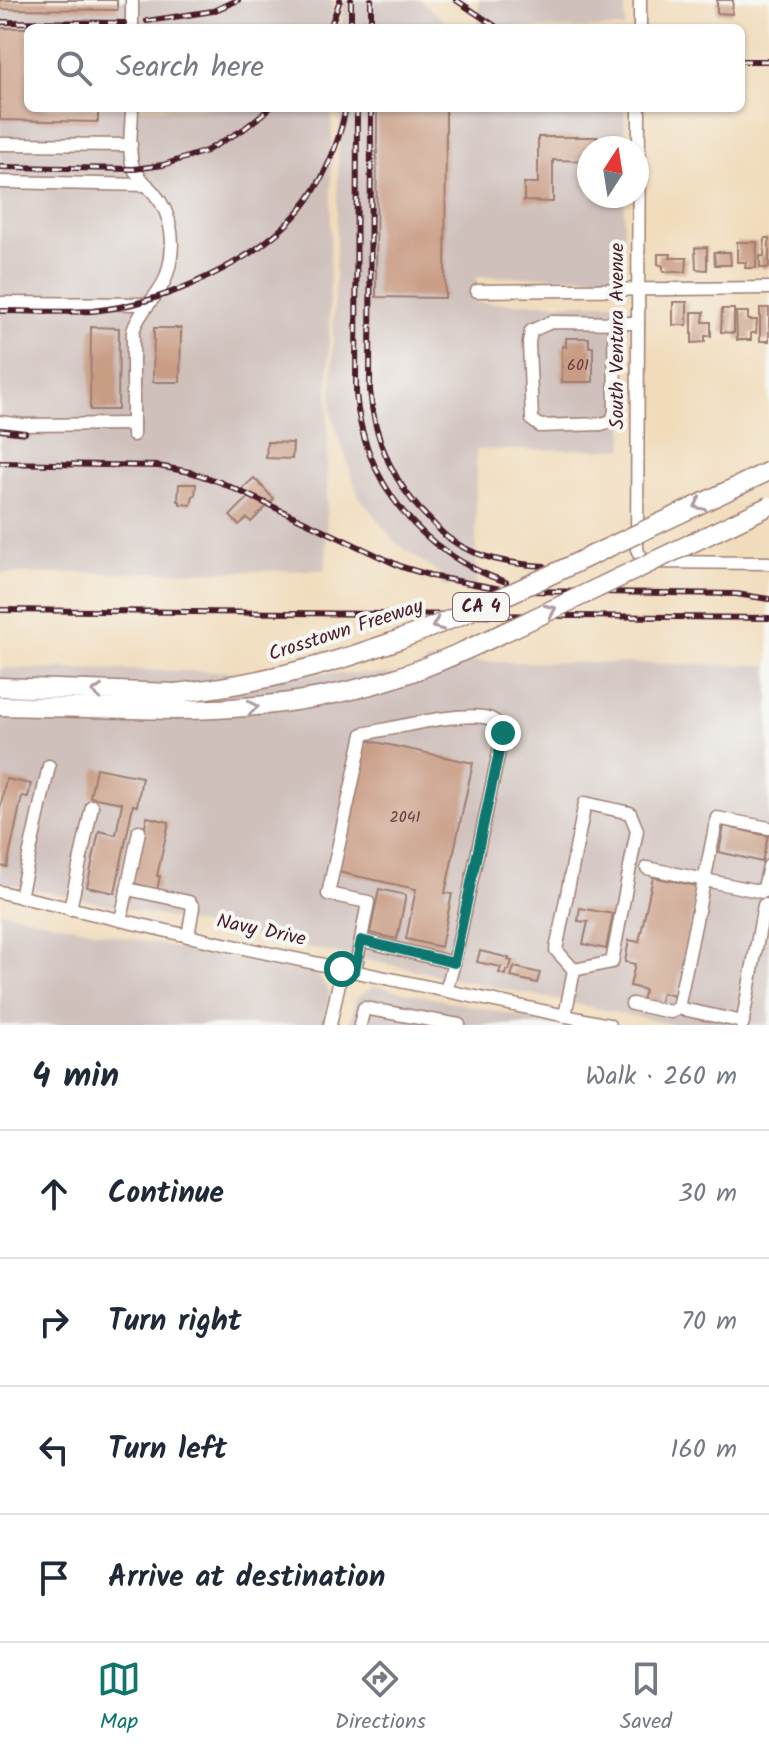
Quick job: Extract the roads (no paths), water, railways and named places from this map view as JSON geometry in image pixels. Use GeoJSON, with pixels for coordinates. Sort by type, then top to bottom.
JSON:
{"type":"FeatureCollection","features":[{"type":"Feature","properties":{"kind":"highway","name":"Crosstown Freeway"},"geometry":{"type":"LineString","coordinates":[[0,706],[175,702],[299,673],[402,639],[531,585],[769,471]]}},
{"type":"Feature","properties":{"kind":"highway","name":"Crosstown Freeway"},"geometry":{"type":"LineString","coordinates":[[0,687],[237,708],[299,701],[360,688],[478,645],[769,506]]}},
{"type":"Feature","properties":{"kind":"street"},"geometry":{"type":"LineString","coordinates":[[132,0],[132,24]]}},
{"type":"Feature","properties":{"kind":"street"},"geometry":{"type":"LineString","coordinates":[[640,0],[640,24]]}},
{"type":"Feature","properties":{"kind":"street"},"geometry":{"type":"LineString","coordinates":[[0,422],[133,430],[133,331],[138,317],[167,277],[173,234],[157,196],[134,169],[132,112]]}},
{"type":"Feature","properties":{"kind":"street","name":"South Ventura Avenue"},"geometry":{"type":"LineString","coordinates":[[639,112],[637,545],[640,556],[646,561],[662,562],[769,563]]}},
{"type":"Feature","properties":{"kind":"street"},"geometry":{"type":"LineString","coordinates":[[0,144],[131,145]]}},
{"type":"Feature","properties":{"kind":"street"},"geometry":{"type":"LineString","coordinates":[[0,182],[147,185]]}},
{"type":"Feature","properties":{"kind":"street"},"geometry":{"type":"LineString","coordinates":[[477,291],[769,288]]}},
{"type":"Feature","properties":{"kind":"street"},"geometry":{"type":"LineString","coordinates":[[0,303],[148,304]]}},
{"type":"Feature","properties":{"kind":"street"},"geometry":{"type":"LineString","coordinates":[[614,323],[615,411],[612,421],[540,426],[532,420],[531,331],[551,322],[638,323]]}},
{"type":"Feature","properties":{"kind":"street"},"geometry":{"type":"LineString","coordinates":[[330,1025],[348,970],[360,946],[368,902],[328,894],[363,734],[452,717],[488,718],[495,721],[503,733],[446,991]]}},
{"type":"Feature","properties":{"kind":"street"},"geometry":{"type":"LineString","coordinates":[[20,897],[49,766]]}},
{"type":"Feature","properties":{"kind":"street"},"geometry":{"type":"LineString","coordinates":[[585,803],[630,813],[637,830],[612,962],[574,970],[556,950],[585,803]]}},
{"type":"Feature","properties":{"kind":"street"},"geometry":{"type":"LineString","coordinates":[[70,909],[92,806]]}},
{"type":"Feature","properties":{"kind":"street"},"geometry":{"type":"LineString","coordinates":[[678,1008],[717,818],[769,828]]}},
{"type":"Feature","properties":{"kind":"street"},"geometry":{"type":"LineString","coordinates":[[121,920],[139,831]]}},
{"type":"Feature","properties":{"kind":"street"},"geometry":{"type":"LineString","coordinates":[[647,868],[763,892],[769,866]]}},
{"type":"Feature","properties":{"kind":"street"},"geometry":{"type":"LineString","coordinates":[[127,889],[189,902],[193,907],[188,936]]}},
{"type":"Feature","properties":{"kind":"street","name":"Navy Drive"},"geometry":{"type":"LineString","coordinates":[[0,892],[188,936],[609,1025]]}},
{"type":"Feature","properties":{"kind":"street"},"geometry":{"type":"LineString","coordinates":[[632,1004],[671,1012],[678,1008],[742,1023],[764,905],[769,906]]}},
{"type":"Feature","properties":{"kind":"street"},"geometry":{"type":"LineString","coordinates":[[360,946],[454,963]]}},
{"type":"Feature","properties":{"kind":"street"},"geometry":{"type":"LineString","coordinates":[[565,1016],[574,970]]}},
{"type":"Feature","properties":{"kind":"street"},"geometry":{"type":"LineString","coordinates":[[360,1025],[364,1008],[459,1025]]}},
{"type":"Feature","properties":{"kind":"railway"},"geometry":{"type":"LineString","coordinates":[[147,21],[213,11],[238,0]]}},
{"type":"Feature","properties":{"kind":"railway"},"geometry":{"type":"LineString","coordinates":[[331,24],[340,0]]}},
{"type":"Feature","properties":{"kind":"railway"},"geometry":{"type":"LineString","coordinates":[[351,0],[351,24]]}},
{"type":"Feature","properties":{"kind":"railway"},"geometry":{"type":"LineString","coordinates":[[371,0],[371,24]]}},
{"type":"Feature","properties":{"kind":"railway"},"geometry":{"type":"LineString","coordinates":[[456,0],[492,24]]}},
{"type":"Feature","properties":{"kind":"railway"},"geometry":{"type":"LineString","coordinates":[[0,22],[124,23]]}},
{"type":"Feature","properties":{"kind":"railway"},"geometry":{"type":"LineString","coordinates":[[745,61],[769,61]]}},
{"type":"Feature","properties":{"kind":"railway"},"geometry":{"type":"LineString","coordinates":[[0,167],[134,169],[163,165],[206,151],[244,129],[265,112]]}},
{"type":"Feature","properties":{"kind":"railway"},"geometry":{"type":"LineString","coordinates":[[0,311],[81,312],[122,306],[181,288],[237,261],[261,246],[300,210],[328,165],[345,112]]}},
{"type":"Feature","properties":{"kind":"railway"},"geometry":{"type":"LineString","coordinates":[[357,112],[356,393],[361,426],[384,485],[423,533],[448,553],[506,582]]}},
{"type":"Feature","properties":{"kind":"railway"},"geometry":{"type":"LineString","coordinates":[[371,112],[370,390],[382,445],[407,494],[447,537],[483,556],[544,566]]}},
{"type":"Feature","properties":{"kind":"railway"},"geometry":{"type":"LineString","coordinates":[[0,430],[25,433]]}},
{"type":"Feature","properties":{"kind":"railway"},"geometry":{"type":"LineString","coordinates":[[0,463],[158,466],[190,472],[220,482],[402,567],[501,589],[736,594],[769,599]]}},
{"type":"Feature","properties":{"kind":"railway"},"geometry":{"type":"LineString","coordinates":[[0,610],[769,618]]}}]}
